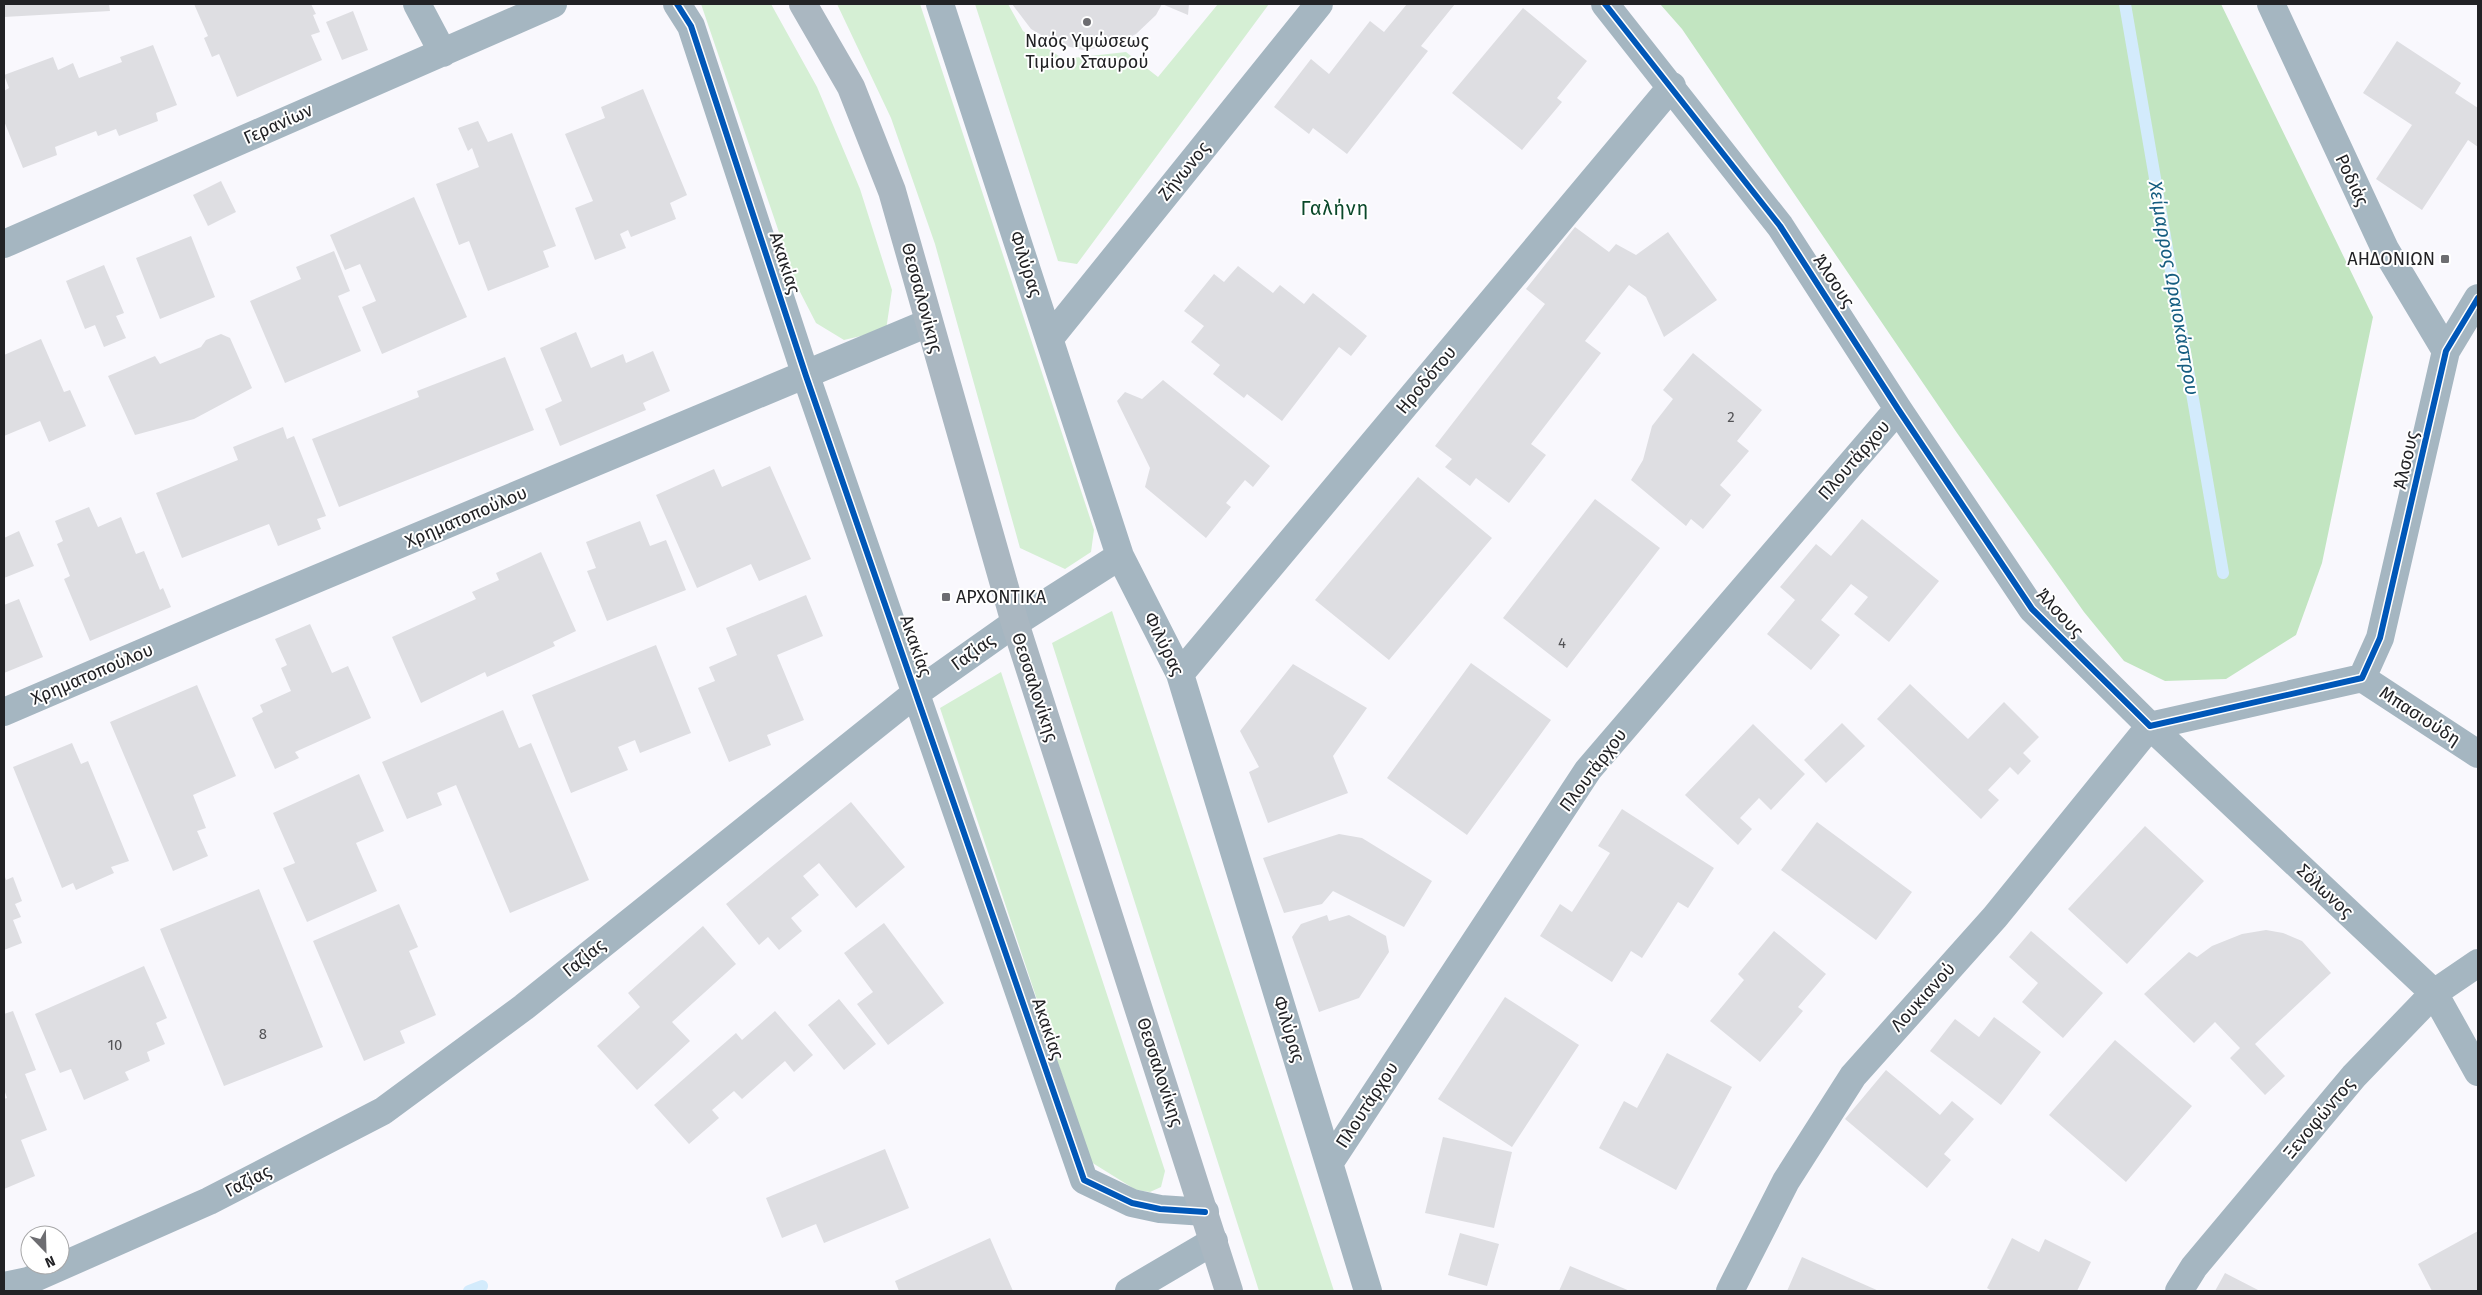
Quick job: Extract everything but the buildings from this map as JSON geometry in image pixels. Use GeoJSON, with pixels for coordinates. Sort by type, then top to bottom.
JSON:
{"type":"FeatureCollection","features":[{"type":"Feature","properties":{"kind":"main road","name":"Θεσσαλονίκης"},"geometry":{"type":"LineString","coordinates":[[803,4],[851,87],[892,191],[1014,623],[1229,1291]]}},
{"type":"Feature","properties":{"kind":"street"},"geometry":{"type":"LineString","coordinates":[[417,4],[443,52]]}},
{"type":"Feature","properties":{"kind":"street","name":"Γερανίων"},"geometry":{"type":"LineString","coordinates":[[4,244],[553,4]]}},
{"type":"Feature","properties":{"kind":"street","name":"Ακακίας"},"geometry":{"type":"LineString","coordinates":[[677,4],[691,26],[806,376],[1084,1180],[1132,1203],[1160,1209],[1205,1212]]}},
{"type":"Feature","properties":{"kind":"street","name":"Φιλύρας"},"geometry":{"type":"LineString","coordinates":[[940,4],[1120,556],[1180,674],[1368,1291]]}},
{"type":"Feature","properties":{"kind":"street","name":"Ζήνωνος"},"geometry":{"type":"LineString","coordinates":[[1050,338],[1319,4]]}},
{"type":"Feature","properties":{"kind":"street","name":"Άλσους"},"geometry":{"type":"LineString","coordinates":[[1605,4],[1672,86],[1780,226],[1898,409],[2032,609],[2150,726]]}},
{"type":"Feature","properties":{"kind":"street","name":"Ροδιάς"},"geometry":{"type":"LineString","coordinates":[[2271,4],[2385,249],[2446,351]]}},
{"type":"Feature","properties":{"kind":"street","name":"Ηροδότου"},"geometry":{"type":"LineString","coordinates":[[1180,674],[1672,86]]}},
{"type":"Feature","properties":{"kind":"street","name":"Άλσους"},"geometry":{"type":"LineString","coordinates":[[2362,678],[2380,638],[2446,351],[2478,298]]}},
{"type":"Feature","properties":{"kind":"street","name":"Χρηματοπούλου"},"geometry":{"type":"LineString","coordinates":[[4,712],[232,614],[806,376],[928,323]]}},
{"type":"Feature","properties":{"kind":"street","name":"Πλουτάρχου"},"geometry":{"type":"LineString","coordinates":[[1330,1162],[1588,770],[1898,409]]}},
{"type":"Feature","properties":{"kind":"street","name":"Γαζίας"},"geometry":{"type":"LineString","coordinates":[[4,1286],[28,1281],[209,1201],[383,1111],[524,1007],[916,693],[1014,623],[1120,556]]}},
{"type":"Feature","properties":{"kind":"street"},"geometry":{"type":"LineString","coordinates":[[2150,726],[2362,678]]}},
{"type":"Feature","properties":{"kind":"street","name":"Μπασιούδη"},"geometry":{"type":"LineString","coordinates":[[2362,678],[2478,754]]}},
{"type":"Feature","properties":{"kind":"street","name":"Σόλωνος"},"geometry":{"type":"LineString","coordinates":[[2150,726],[2434,994],[2478,1072]]}},
{"type":"Feature","properties":{"kind":"street","name":"Λουκιανού"},"geometry":{"type":"LineString","coordinates":[[1730,1291],[1786,1181],[1853,1076],[1995,917],[2150,726]]}},
{"type":"Feature","properties":{"kind":"street","name":"Ξενοφώντος"},"geometry":{"type":"LineString","coordinates":[[2179,1291],[2194,1267],[2354,1076],[2434,994],[2478,962]]}},
{"type":"Feature","properties":{"kind":"street"},"geometry":{"type":"LineString","coordinates":[[1129,1291],[1214,1241]]}},
{"type":"Feature","properties":{"kind":"green space"},"geometry":{"type":"Polygon","coordinates":[[[701,4],[771,4],[817,87],[860,189],[892,290],[886,330],[844,340],[816,323],[798,288],[701,4]]]}},
{"type":"Feature","properties":{"kind":"green space"},"geometry":{"type":"Polygon","coordinates":[[[837,4],[920,4],[1094,530],[1091,552],[1065,569],[1020,548],[935,244],[891,118],[837,4]]]}},
{"type":"Feature","properties":{"kind":"green space"},"geometry":{"type":"Polygon","coordinates":[[[975,4],[1008,4],[1023,31],[1063,59],[1126,52],[1158,77],[1218,4],[1269,4],[1077,264],[1058,261],[975,4]]]}},
{"type":"Feature","properties":{"kind":"green space"},"geometry":{"type":"Polygon","coordinates":[[[1660,4],[2221,4],[2373,317],[2322,563],[2296,635],[2226,679],[2165,681],[2124,661],[2084,612],[1957,433],[1682,29],[1660,4]]]}},
{"type":"Feature","properties":{"kind":"green space"},"geometry":{"type":"Polygon","coordinates":[[[1112,611],[1334,1291],[1259,1291],[1052,643],[1112,611]]]}},
{"type":"Feature","properties":{"kind":"green space"},"geometry":{"type":"Polygon","coordinates":[[[1001,672],[1165,1171],[1161,1187],[1150,1192],[1136,1190],[1091,1162],[940,708],[1001,672]]]}},
{"type":"Feature","properties":{"kind":"waterway","name":"Χείμαρρος Ωραιοκάστρου"},"geometry":{"type":"LineString","coordinates":[[2125,4],[2223,573]]}},
{"type":"Feature","properties":{"kind":"waterway"},"geometry":{"type":"LineString","coordinates":[[469,1291],[482,1286]]}},
{"type":"Feature","properties":{"kind":"cycle path"},"geometry":{"type":"LineString","coordinates":[[677,4],[691,26],[806,376],[1084,1180],[1132,1203],[1160,1209],[1205,1212]]}},
{"type":"Feature","properties":{"kind":"cycle path"},"geometry":{"type":"LineString","coordinates":[[1605,4],[1780,226],[1898,409],[2032,609],[2150,726],[2362,678],[2380,638],[2446,351],[2478,298]]}},
{"type":"Feature","properties":{"kind":"place","name":"Ναός Υψώσεως Τιμίου Σταυρού"},"geometry":{"type":"Point","coordinates":[1087,22]}},
{"type":"Feature","properties":{"kind":"place","name":"ΑΗΔΟΝΙΩΝ"},"geometry":{"type":"Point","coordinates":[2445,259]}},
{"type":"Feature","properties":{"kind":"place","name":"ΑΡΧΟΝΤΙΚΑ"},"geometry":{"type":"Point","coordinates":[946,597]}},
{"type":"Feature","properties":{"kind":"district","name":"Γαλήνη"},"geometry":{"type":"Point","coordinates":[1335,208]}}]}
